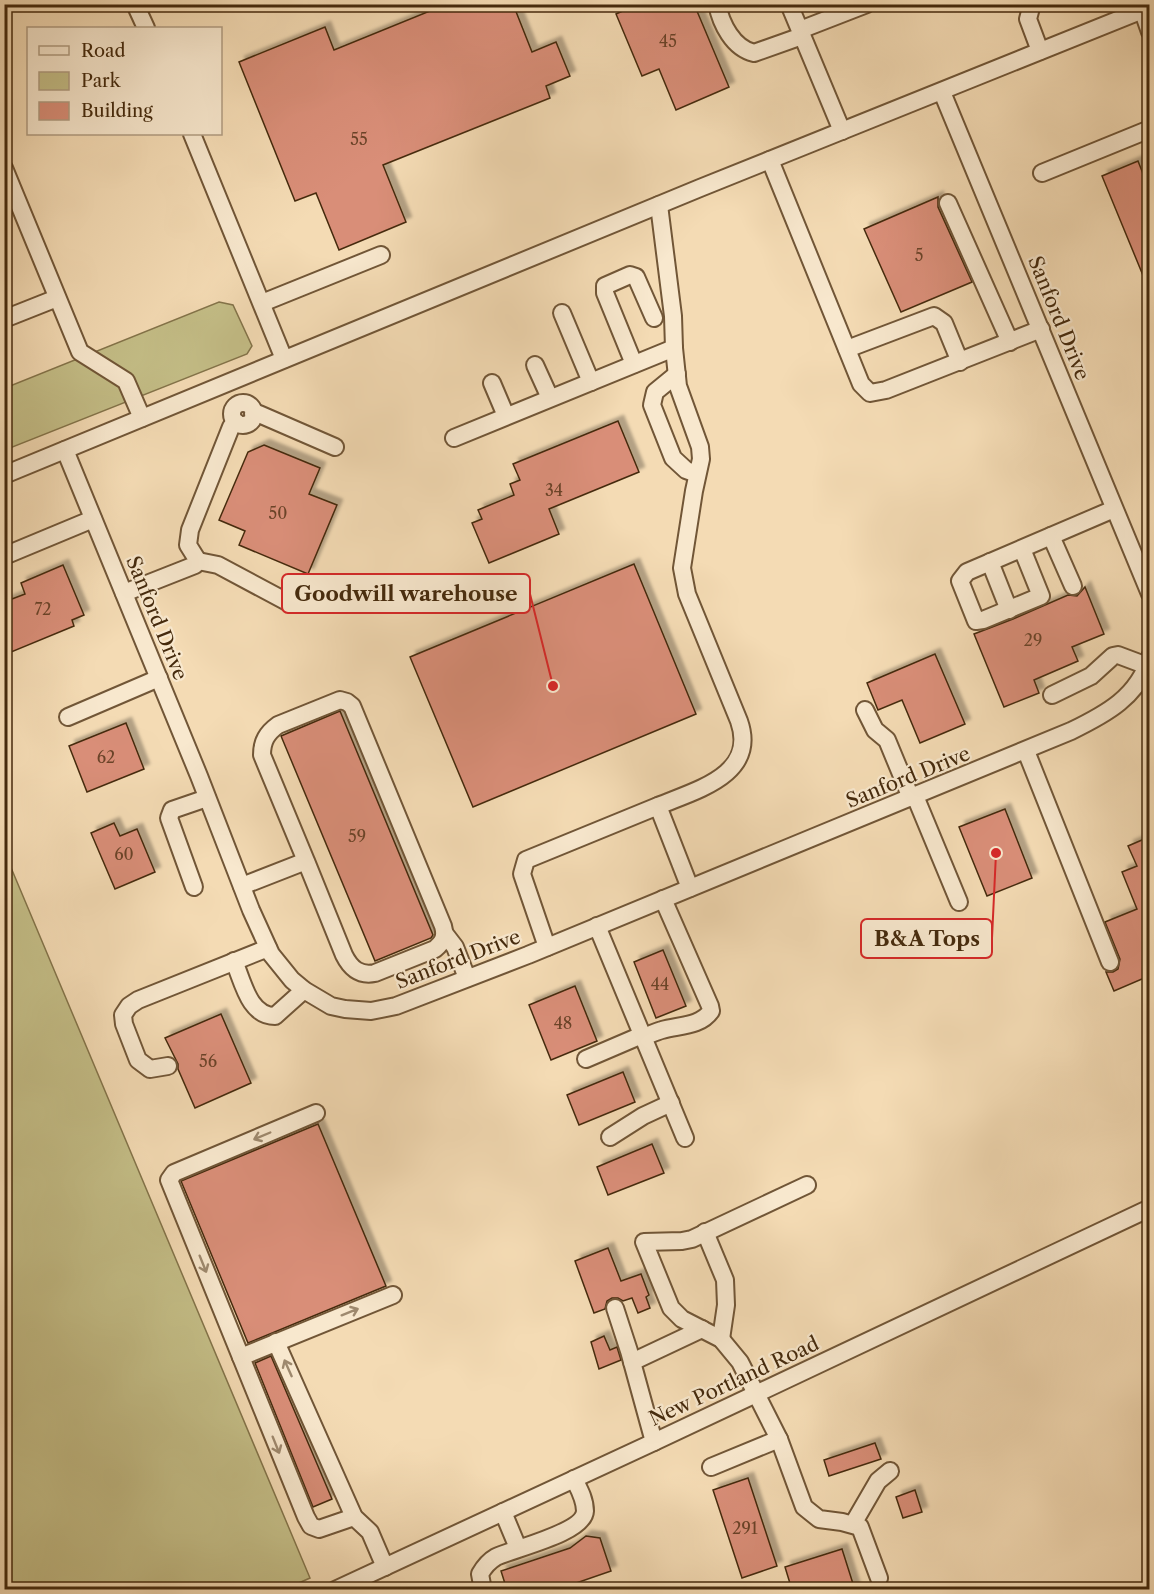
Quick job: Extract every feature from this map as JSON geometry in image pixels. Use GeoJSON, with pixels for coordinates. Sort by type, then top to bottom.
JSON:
{"type":"FeatureCollection","features":[{"type":"Feature","properties":{"kind":"street"},"geometry":{"type":"LineString","coordinates":[[135,4],[146,27]]}},
{"type":"Feature","properties":{"kind":"street"},"geometry":{"type":"LineString","coordinates":[[717,4],[727,31],[736,42],[754,53],[867,4]]}},
{"type":"Feature","properties":{"kind":"street"},"geometry":{"type":"LineString","coordinates":[[789,4],[842,131]]}},
{"type":"Feature","properties":{"kind":"street"},"geometry":{"type":"LineString","coordinates":[[1032,4],[1028,20],[1040,51]]}},
{"type":"Feature","properties":{"kind":"street"},"geometry":{"type":"LineString","coordinates":[[4,475],[659,205],[1146,8],[1149,32]]}},
{"type":"Feature","properties":{"kind":"street","name":"Sanford Drive"},"geometry":{"type":"LineString","coordinates":[[942,92],[1114,509],[1145,572],[1149,594]]}},
{"type":"Feature","properties":{"kind":"street"},"geometry":{"type":"LineString","coordinates":[[1042,173],[1149,129]]}},
{"type":"Feature","properties":{"kind":"street"},"geometry":{"type":"LineString","coordinates":[[192,135],[284,359]]}},
{"type":"Feature","properties":{"kind":"street"},"geometry":{"type":"LineString","coordinates":[[770,160],[861,384],[870,393],[885,390],[960,362],[1041,329]]}},
{"type":"Feature","properties":{"kind":"street"},"geometry":{"type":"LineString","coordinates":[[4,168],[80,352],[126,381],[142,418]]}},
{"type":"Feature","properties":{"kind":"street"},"geometry":{"type":"LineString","coordinates":[[948,203],[1010,342]]}},
{"type":"Feature","properties":{"kind":"street"},"geometry":{"type":"LineString","coordinates":[[547,947],[522,874],[526,860],[706,785],[729,772],[740,754],[743,742],[739,721],[683,580],[684,550],[701,459],[700,447],[678,386],[673,316],[659,205]]}},
{"type":"Feature","properties":{"kind":"street"},"geometry":{"type":"LineString","coordinates":[[262,303],[381,255]]}},
{"type":"Feature","properties":{"kind":"street"},"geometry":{"type":"LineString","coordinates":[[634,364],[605,293],[605,286],[630,275],[636,277],[654,318]]}},
{"type":"Feature","properties":{"kind":"street"},"geometry":{"type":"LineString","coordinates":[[4,319],[57,298]]}},
{"type":"Feature","properties":{"kind":"street"},"geometry":{"type":"LineString","coordinates":[[562,313],[591,381]]}},
{"type":"Feature","properties":{"kind":"street"},"geometry":{"type":"LineString","coordinates":[[847,349],[934,316],[944,323],[960,362]]}},
{"type":"Feature","properties":{"kind":"street"},"geometry":{"type":"LineString","coordinates":[[454,438],[674,348]]}},
{"type":"Feature","properties":{"kind":"street"},"geometry":{"type":"LineString","coordinates":[[535,365],[550,398]]}},
{"type":"Feature","properties":{"kind":"street"},"geometry":{"type":"LineString","coordinates":[[677,374],[659,386],[652,405],[673,458],[686,470],[697,474]]}},
{"type":"Feature","properties":{"kind":"street"},"geometry":{"type":"LineString","coordinates":[[230,382],[239,404]]}},
{"type":"Feature","properties":{"kind":"street"},"geometry":{"type":"LineString","coordinates":[[492,383],[506,416]]}},
{"type":"Feature","properties":{"kind":"street"},"geometry":{"type":"LineString","coordinates":[[239,404],[248,405],[253,414],[248,423],[242,425],[236,422],[232,413],[239,404]]}},
{"type":"Feature","properties":{"kind":"street"},"geometry":{"type":"LineString","coordinates":[[253,414],[259,414],[335,447]]}},
{"type":"Feature","properties":{"kind":"street"},"geometry":{"type":"LineString","coordinates":[[236,422],[231,427],[190,530],[188,545],[198,561],[218,565],[291,604]]}},
{"type":"Feature","properties":{"kind":"street","name":"Sanford Drive"},"geometry":{"type":"LineString","coordinates":[[65,450],[268,948],[292,980],[304,990],[331,1006],[345,1009],[371,1011],[396,1006],[547,947],[1026,751],[1103,715],[1132,692],[1149,663]]}},
{"type":"Feature","properties":{"kind":"street"},"geometry":{"type":"LineString","coordinates":[[1022,549],[1041,597],[983,620],[974,620],[960,581],[967,572],[1114,509]]}},
{"type":"Feature","properties":{"kind":"street"},"geometry":{"type":"LineString","coordinates":[[4,556],[93,519]]}},
{"type":"Feature","properties":{"kind":"street"},"geometry":{"type":"LineString","coordinates":[[1051,536],[1073,586]]}},
{"type":"Feature","properties":{"kind":"street"},"geometry":{"type":"LineString","coordinates":[[124,593],[195,565],[198,561]]}},
{"type":"Feature","properties":{"kind":"street"},"geometry":{"type":"LineString","coordinates":[[990,562],[1009,610]]}},
{"type":"Feature","properties":{"kind":"street"},"geometry":{"type":"LineString","coordinates":[[1053,695],[1091,676],[1113,656],[1118,655],[1149,663]]}},
{"type":"Feature","properties":{"kind":"street"},"geometry":{"type":"LineString","coordinates":[[68,717],[159,678]]}},
{"type":"Feature","properties":{"kind":"street"},"geometry":{"type":"LineString","coordinates":[[445,934],[442,944],[435,950],[375,973],[367,975],[358,972],[347,962],[262,754],[262,746],[270,730],[340,700],[352,706],[445,934],[455,947],[467,978]]}},
{"type":"Feature","properties":{"kind":"street"},"geometry":{"type":"LineString","coordinates":[[865,710],[875,729],[887,740],[959,902]]}},
{"type":"Feature","properties":{"kind":"street"},"geometry":{"type":"LineString","coordinates":[[1026,751],[1110,962]]}},
{"type":"Feature","properties":{"kind":"street"},"geometry":{"type":"LineString","coordinates":[[194,887],[169,818],[172,810],[207,798]]}},
{"type":"Feature","properties":{"kind":"street"},"geometry":{"type":"LineString","coordinates":[[658,806],[690,888]]}},
{"type":"Feature","properties":{"kind":"street"},"geometry":{"type":"LineString","coordinates":[[242,886],[306,861]]}},
{"type":"Feature","properties":{"kind":"street"},"geometry":{"type":"LineString","coordinates":[[586,1059],[643,1036],[700,1020],[711,1011],[663,899]]}},
{"type":"Feature","properties":{"kind":"street"},"geometry":{"type":"LineString","coordinates":[[597,926],[685,1138]]}},
{"type":"Feature","properties":{"kind":"street"},"geometry":{"type":"LineString","coordinates":[[168,1066],[150,1069],[138,1060],[124,1024],[123,1015],[129,1006],[138,1000],[268,948]]}},
{"type":"Feature","properties":{"kind":"street"},"geometry":{"type":"LineString","coordinates":[[234,961],[254,1007],[266,1016],[275,1016],[304,990]]}},
{"type":"Feature","properties":{"kind":"street"},"geometry":{"type":"LineString","coordinates":[[610,1137],[671,1103]]}},
{"type":"Feature","properties":{"kind":"street"},"geometry":{"type":"LineString","coordinates":[[316,1113],[174,1173],[169,1180],[311,1526],[319,1529],[354,1517]]}},
{"type":"Feature","properties":{"kind":"street"},"geometry":{"type":"LineString","coordinates":[[807,1185],[682,1241],[644,1242],[671,1308],[682,1319],[721,1339],[740,1362],[779,1439],[804,1507],[819,1519],[860,1527],[879,1578]]}},
{"type":"Feature","properties":{"kind":"street","name":"New Portland Road"},"geometry":{"type":"LineString","coordinates":[[335,1590],[757,1394],[1149,1208]]}},
{"type":"Feature","properties":{"kind":"street"},"geometry":{"type":"LineString","coordinates":[[705,1232],[725,1280],[726,1305],[721,1339]]}},
{"type":"Feature","properties":{"kind":"street"},"geometry":{"type":"LineString","coordinates":[[241,1357],[393,1295]]}},
{"type":"Feature","properties":{"kind":"street"},"geometry":{"type":"LineString","coordinates":[[615,1308],[654,1442]]}},
{"type":"Feature","properties":{"kind":"street"},"geometry":{"type":"LineString","coordinates":[[632,1362],[702,1329]]}},
{"type":"Feature","properties":{"kind":"street"},"geometry":{"type":"LineString","coordinates":[[276,1342],[354,1517],[369,1532],[385,1567]]}},
{"type":"Feature","properties":{"kind":"street"},"geometry":{"type":"LineString","coordinates":[[711,1467],[779,1439]]}},
{"type":"Feature","properties":{"kind":"street"},"geometry":{"type":"LineString","coordinates":[[853,1524],[878,1481],[890,1471]]}},
{"type":"Feature","properties":{"kind":"street"},"geometry":{"type":"LineString","coordinates":[[483,1590],[480,1574],[494,1558],[559,1534],[582,1521],[585,1512],[583,1498],[574,1479]]}},
{"type":"Feature","properties":{"kind":"street"},"geometry":{"type":"LineString","coordinates":[[503,1512],[518,1548]]}},
{"type":"Feature","properties":{"kind":"green space"},"geometry":{"type":"Polygon","coordinates":[[[219,302],[233,305],[252,346],[247,354],[5,450],[5,388],[219,302]]]}},
{"type":"Feature","properties":{"kind":"green space"},"geometry":{"type":"Polygon","coordinates":[[[4,851],[310,1578],[285,1589],[5,1589],[4,851]]]}},
{"type":"Feature","properties":{"kind":"building"},"geometry":{"type":"Polygon","coordinates":[[[447,4],[513,4],[532,52],[556,42],[570,76],[546,86],[550,98],[383,165],[406,222],[339,250],[316,193],[295,201],[239,62],[325,27],[334,50],[447,4]]]}},
{"type":"Feature","properties":{"kind":"building"},"geometry":{"type":"Polygon","coordinates":[[[638,4],[694,4],[729,87],[676,110],[659,69],[642,76],[616,14],[638,4]]]}},
{"type":"Feature","properties":{"kind":"building"},"geometry":{"type":"Polygon","coordinates":[[[1138,161],[1149,189],[1149,290],[1102,176],[1138,161]]]}},
{"type":"Feature","properties":{"kind":"building"},"geometry":{"type":"Polygon","coordinates":[[[938,197],[938,207],[972,282],[901,312],[864,229],[938,197]]]}},
{"type":"Feature","properties":{"kind":"building"},"geometry":{"type":"Polygon","coordinates":[[[618,421],[639,472],[549,509],[559,534],[489,563],[472,523],[482,519],[478,510],[514,495],[510,484],[520,480],[513,464],[618,421]]]}},
{"type":"Feature","properties":{"kind":"building"},"geometry":{"type":"Polygon","coordinates":[[[264,445],[320,468],[309,494],[337,505],[308,574],[239,545],[245,531],[219,520],[248,452],[264,445]]]}},
{"type":"Feature","properties":{"kind":"building"},"geometry":{"type":"Polygon","coordinates":[[[634,564],[696,714],[473,807],[410,657],[634,564]]]}},
{"type":"Feature","properties":{"kind":"building"},"geometry":{"type":"Polygon","coordinates":[[[63,565],[84,615],[72,620],[74,626],[4,655],[4,602],[25,594],[21,583],[63,565]]]}},
{"type":"Feature","properties":{"kind":"building"},"geometry":{"type":"Polygon","coordinates":[[[1085,587],[1104,634],[1072,647],[1078,661],[1034,680],[1039,693],[1004,707],[974,634],[1068,595],[1077,596],[1085,587]]]}},
{"type":"Feature","properties":{"kind":"building"},"geometry":{"type":"Polygon","coordinates":[[[935,654],[965,724],[920,743],[902,700],[878,710],[867,683],[935,654]]]}},
{"type":"Feature","properties":{"kind":"building"},"geometry":{"type":"Polygon","coordinates":[[[340,711],[433,935],[431,938],[375,961],[281,736],[340,711]]]}},
{"type":"Feature","properties":{"kind":"building"},"geometry":{"type":"Polygon","coordinates":[[[126,723],[144,769],[87,792],[69,746],[126,723]]]}},
{"type":"Feature","properties":{"kind":"building"},"geometry":{"type":"Polygon","coordinates":[[[1005,809],[1032,878],[987,896],[959,827],[1005,809]]]}},
{"type":"Feature","properties":{"kind":"building"},"geometry":{"type":"Polygon","coordinates":[[[114,823],[120,836],[137,829],[155,872],[115,889],[91,833],[114,823]]]}},
{"type":"Feature","properties":{"kind":"building"},"geometry":{"type":"Polygon","coordinates":[[[1149,837],[1149,976],[1114,991],[1106,972],[1118,969],[1120,959],[1105,922],[1137,909],[1122,872],[1137,866],[1128,846],[1149,837]]]}},
{"type":"Feature","properties":{"kind":"building"},"geometry":{"type":"Polygon","coordinates":[[[663,950],[686,1006],[656,1018],[634,962],[663,950]]]}},
{"type":"Feature","properties":{"kind":"building"},"geometry":{"type":"Polygon","coordinates":[[[575,986],[597,1041],[551,1060],[529,1005],[575,986]]]}},
{"type":"Feature","properties":{"kind":"building"},"geometry":{"type":"Polygon","coordinates":[[[221,1014],[251,1083],[195,1108],[165,1038],[221,1014]]]}},
{"type":"Feature","properties":{"kind":"building"},"geometry":{"type":"Polygon","coordinates":[[[623,1072],[635,1102],[579,1125],[567,1095],[623,1072]]]}},
{"type":"Feature","properties":{"kind":"building"},"geometry":{"type":"Polygon","coordinates":[[[318,1124],[386,1286],[248,1343],[181,1181],[318,1124]]]}},
{"type":"Feature","properties":{"kind":"building"},"geometry":{"type":"Polygon","coordinates":[[[652,1144],[664,1173],[608,1195],[597,1167],[652,1144]]]}},
{"type":"Feature","properties":{"kind":"building"},"geometry":{"type":"Polygon","coordinates":[[[608,1248],[621,1281],[641,1274],[649,1295],[646,1297],[650,1308],[638,1313],[632,1298],[623,1301],[612,1298],[607,1301],[605,1309],[594,1313],[575,1261],[608,1248]]]}},
{"type":"Feature","properties":{"kind":"building"},"geometry":{"type":"Polygon","coordinates":[[[604,1336],[610,1350],[617,1347],[621,1360],[599,1369],[591,1342],[604,1336]]]}},
{"type":"Feature","properties":{"kind":"building"},"geometry":{"type":"Polygon","coordinates":[[[271,1356],[332,1499],[313,1507],[255,1363],[271,1356]]]}},
{"type":"Feature","properties":{"kind":"building"},"geometry":{"type":"Polygon","coordinates":[[[875,1443],[881,1459],[829,1476],[824,1460],[875,1443]]]}},
{"type":"Feature","properties":{"kind":"building"},"geometry":{"type":"Polygon","coordinates":[[[748,1478],[777,1566],[742,1578],[713,1490],[748,1478]]]}},
{"type":"Feature","properties":{"kind":"building"},"geometry":{"type":"Polygon","coordinates":[[[915,1490],[922,1512],[903,1518],[896,1497],[915,1490]]]}},
{"type":"Feature","properties":{"kind":"building"},"geometry":{"type":"Polygon","coordinates":[[[586,1536],[600,1538],[611,1571],[556,1590],[507,1590],[501,1571],[570,1548],[586,1536]]]}},
{"type":"Feature","properties":{"kind":"building"},"geometry":{"type":"Polygon","coordinates":[[[842,1549],[855,1590],[792,1590],[785,1567],[842,1549]]]}},
{"type":"Feature","properties":{"kind":"place","name":"Goodwill warehouse"},"geometry":{"type":"Point","coordinates":[553,686]}},
{"type":"Feature","properties":{"kind":"place","name":"B&A Tops"},"geometry":{"type":"Point","coordinates":[996,853]}}]}
